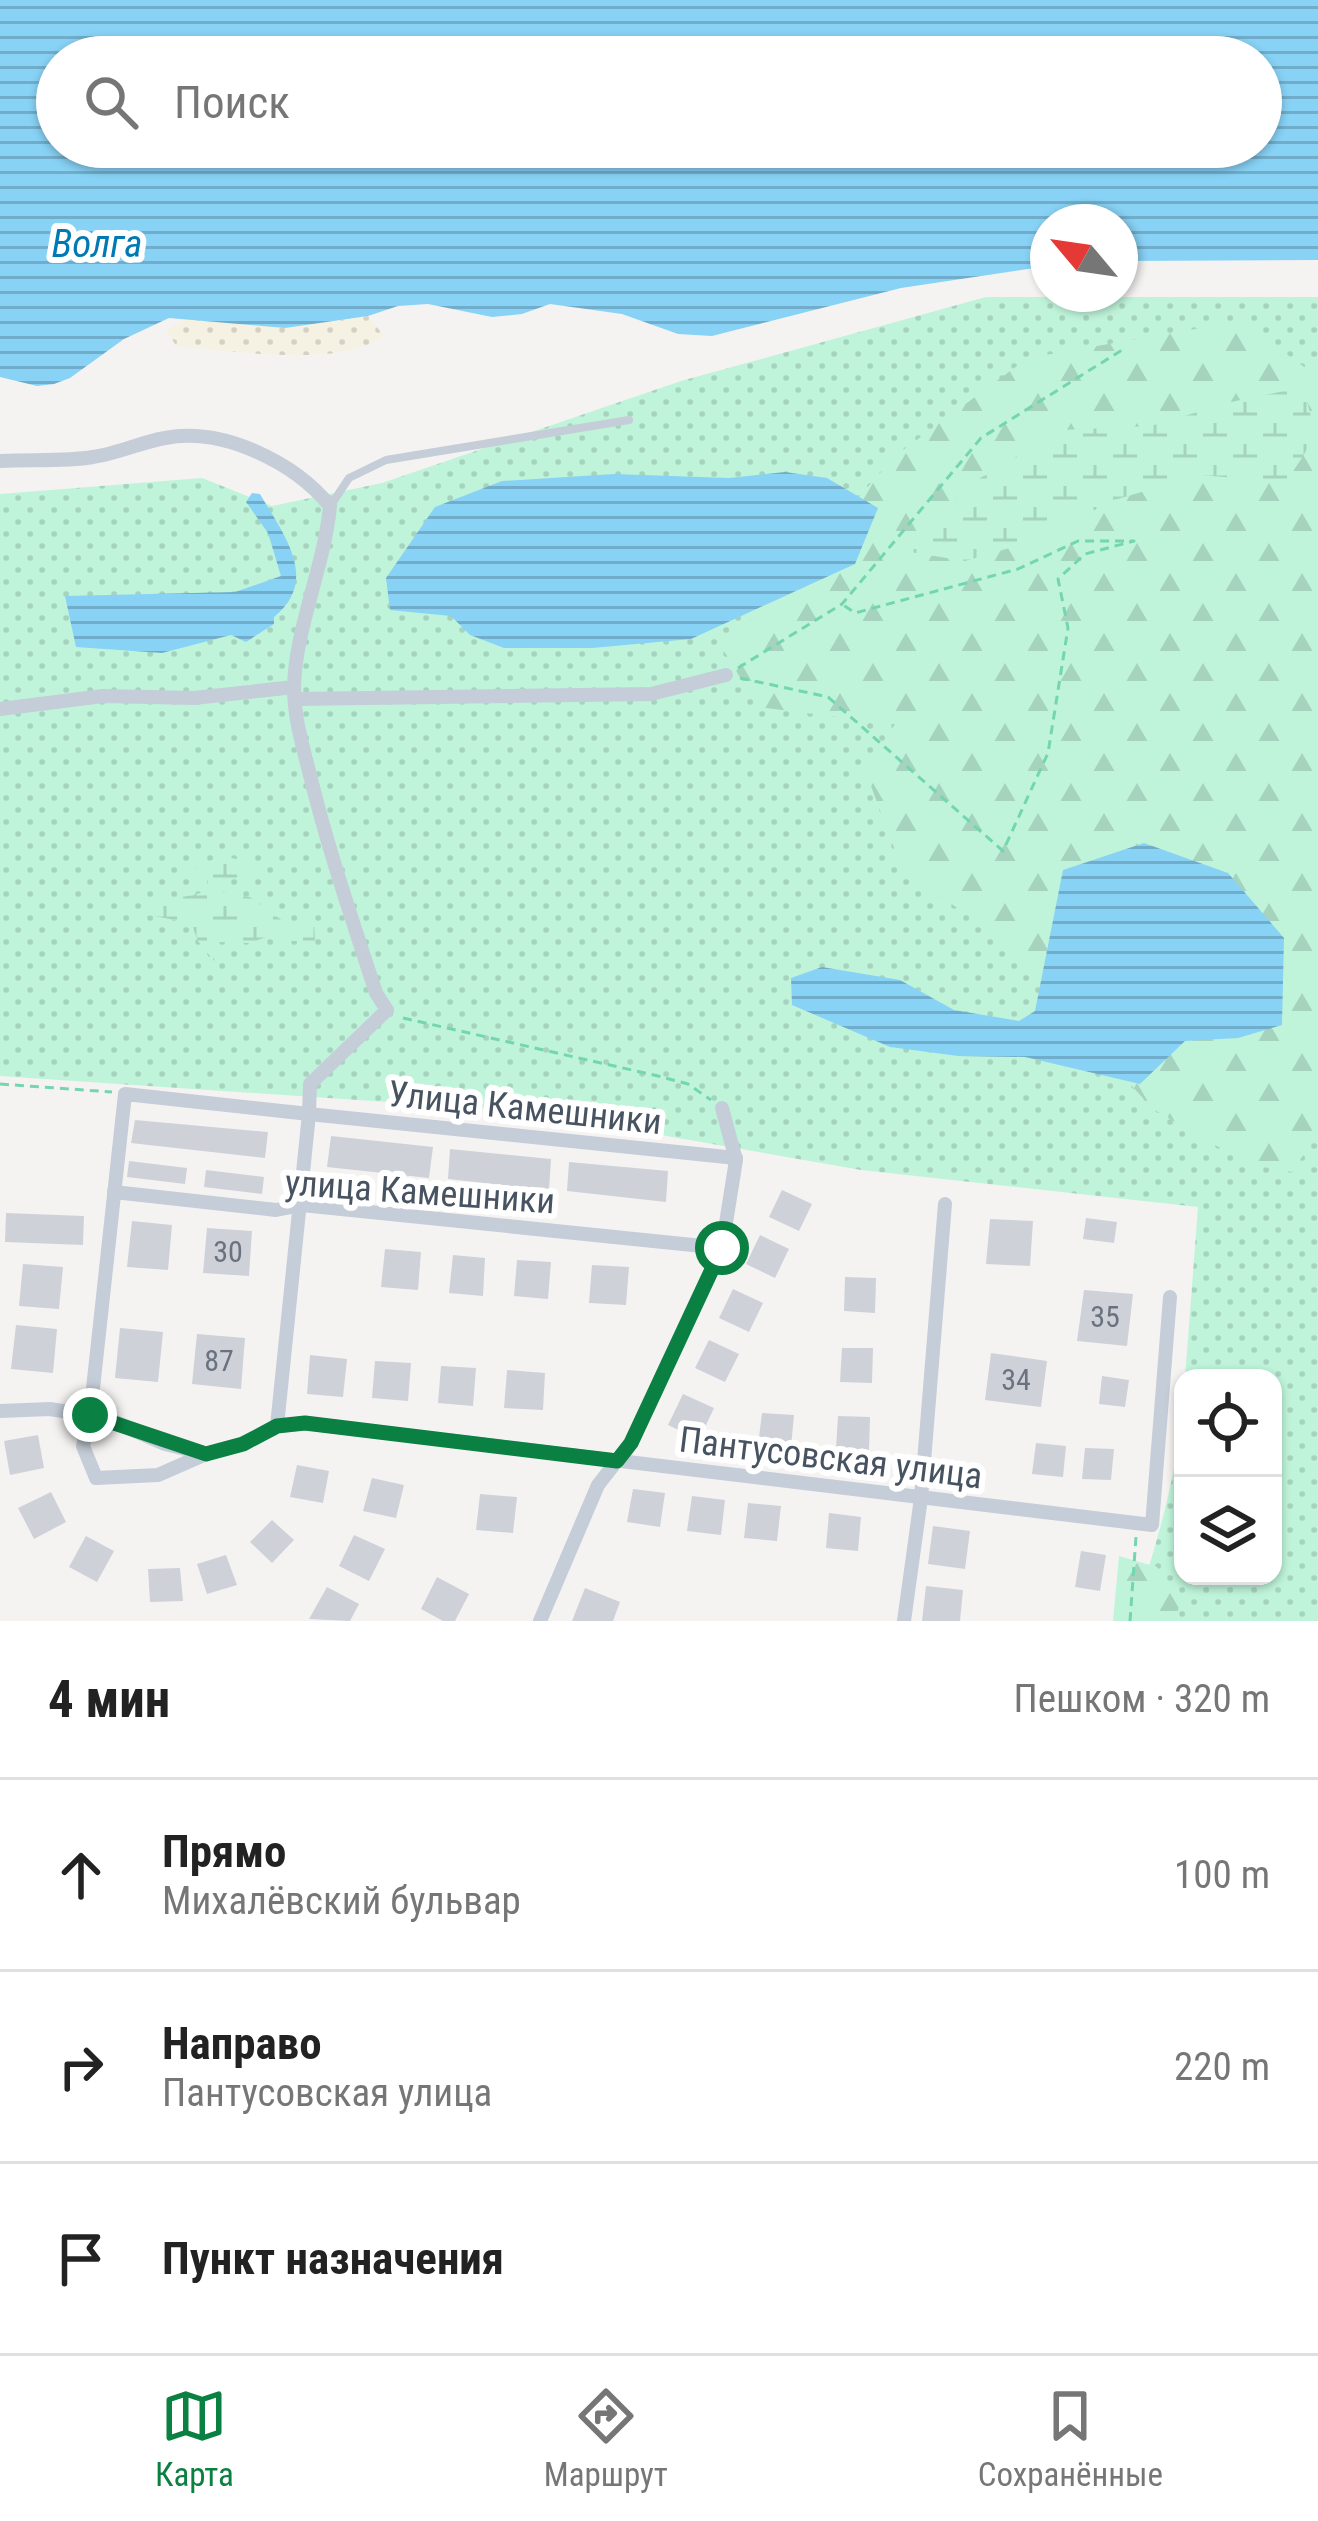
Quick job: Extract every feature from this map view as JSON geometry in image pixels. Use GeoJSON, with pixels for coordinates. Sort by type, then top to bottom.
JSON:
{"type":"FeatureCollection","features":[{"type":"Feature","properties":{"kind":"street"},"geometry":{"type":"LineString","coordinates":[[0,461],[93,458],[168,437],[210,435],[294,474],[330,506],[294,693],[322,828],[376,993],[387,1010],[310,1084],[302,1205],[277,1426]]}},
{"type":"Feature","properties":{"kind":"street"},"geometry":{"type":"LineString","coordinates":[[0,709],[104,696],[651,694],[726,675]]}},
{"type":"Feature","properties":{"kind":"street"},"geometry":{"type":"LineString","coordinates":[[90,1415],[125,1094]]}},
{"type":"Feature","properties":{"kind":"street","name":"Улица Камешники"},"geometry":{"type":"LineString","coordinates":[[125,1094],[736,1159]]}},
{"type":"Feature","properties":{"kind":"street"},"geometry":{"type":"LineString","coordinates":[[540,1621],[598,1485],[631,1443],[722,1248],[736,1159],[722,1108]]}},
{"type":"Feature","properties":{"kind":"street","name":"улица Камешники"},"geometry":{"type":"LineString","coordinates":[[114,1192],[276,1210],[302,1205],[722,1248]]}},
{"type":"Feature","properties":{"kind":"street"},"geometry":{"type":"LineString","coordinates":[[904,1621],[921,1498],[945,1204]]}},
{"type":"Feature","properties":{"kind":"street"},"geometry":{"type":"LineString","coordinates":[[1137,1523],[1152,1525],[1170,1297]]}},
{"type":"Feature","properties":{"kind":"street"},"geometry":{"type":"LineString","coordinates":[[0,1411],[50,1409],[90,1415],[206,1454]]}},
{"type":"Feature","properties":{"kind":"street","name":"Пантусовская улица"},"geometry":{"type":"LineString","coordinates":[[90,1415],[83,1446],[96,1478],[158,1475],[243,1444],[277,1426],[305,1423],[1137,1523]]}},
{"type":"Feature","properties":{"kind":"lane"},"geometry":{"type":"LineString","coordinates":[[330,506],[349,478],[386,460],[629,420]]}},
{"type":"Feature","properties":{"kind":"path"},"geometry":{"type":"LineString","coordinates":[[726,675],[842,604],[981,438],[1122,350]]}},
{"type":"Feature","properties":{"kind":"path"},"geometry":{"type":"LineString","coordinates":[[726,675],[828,697],[1003,851],[1048,753],[1068,628],[1058,579],[1085,554],[1134,541],[1078,542],[1018,569],[855,613],[842,604]]}},
{"type":"Feature","properties":{"kind":"path"},"geometry":{"type":"LineString","coordinates":[[387,1010],[406,1019],[688,1084],[722,1108]]}},
{"type":"Feature","properties":{"kind":"path"},"geometry":{"type":"LineString","coordinates":[[0,1084],[125,1094]]}},
{"type":"Feature","properties":{"kind":"path"},"geometry":{"type":"LineString","coordinates":[[1130,1621],[1137,1523]]}},
{"type":"Feature","properties":{"kind":"green space"},"geometry":{"type":"Polygon","coordinates":[[[986,297],[1030,297],[1030,312],[1138,312],[1138,297],[1318,297],[1318,1621],[1132,1621],[1174,1464],[1174,1585],[1282,1585],[1282,1369],[1186,1369],[1198,1207],[861,1170],[523,1111],[0,1076],[0,494],[202,478],[272,506],[382,483],[681,381],[986,297]]]}},
{"type":"Feature","properties":{"kind":"green space"},"geometry":{"type":"Polygon","coordinates":[[[1241,321],[1318,377],[1318,1133],[1292,1172],[1248,1164],[1153,1109],[990,931],[902,869],[865,770],[895,724],[758,707],[724,651],[895,456],[1028,358],[1241,321]]]}},
{"type":"Feature","properties":{"kind":"green space"},"geometry":{"type":"Polygon","coordinates":[[[1303,387],[1311,437],[1286,482],[1199,475],[1111,501],[1044,538],[965,561],[910,552],[970,484],[1062,430],[1151,426],[1303,387]]]}},
{"type":"Feature","properties":{"kind":"green space"},"geometry":{"type":"Polygon","coordinates":[[[220,856],[269,865],[248,880],[227,878],[222,891],[250,897],[287,924],[314,921],[315,941],[266,937],[250,943],[218,942],[214,961],[191,923],[143,914],[142,905],[208,890],[208,877],[184,874],[220,856]]]}},
{"type":"Feature","properties":{"kind":"green space"},"geometry":{"type":"Polygon","coordinates":[[[1119,1556],[1157,1567],[1180,1603],[1175,1621],[1113,1621],[1119,1556]]]}},
{"type":"Feature","properties":{"kind":"sand"},"geometry":{"type":"Polygon","coordinates":[[[368,316],[384,336],[365,346],[314,355],[177,347],[166,330],[187,318],[285,328],[368,316]]]}},
{"type":"Feature","properties":{"kind":"water","name":"Волга"},"geometry":{"type":"Polygon","coordinates":[[[0,0],[1318,0],[1318,260],[1138,261],[1138,204],[1030,204],[1030,269],[901,288],[712,336],[678,334],[622,314],[550,304],[522,314],[492,317],[428,304],[398,306],[368,316],[285,328],[169,318],[124,339],[70,378],[37,386],[0,377],[0,0]]]}},
{"type":"Feature","properties":{"kind":"water"},"geometry":{"type":"Polygon","coordinates":[[[785,472],[827,478],[878,508],[855,564],[691,639],[592,648],[504,648],[470,635],[451,616],[390,610],[386,578],[435,507],[502,481],[614,474],[729,478],[785,472]]]}},
{"type":"Feature","properties":{"kind":"water"},"geometry":{"type":"Polygon","coordinates":[[[252,493],[260,494],[279,525],[296,573],[295,588],[274,624],[246,642],[231,635],[162,653],[76,647],[65,596],[235,592],[281,576],[268,533],[246,502],[252,493]]]}},
{"type":"Feature","properties":{"kind":"water"},"geometry":{"type":"Polygon","coordinates":[[[1144,843],[1228,873],[1284,938],[1282,1025],[1238,1038],[1185,1041],[1140,1084],[1025,1057],[958,1056],[890,1047],[792,1005],[791,978],[822,967],[900,980],[954,1010],[1019,1021],[1035,1011],[1063,870],[1144,843]]]}},
{"type":"Feature","properties":{"kind":"building"},"geometry":{"type":"Polygon","coordinates":[[[135,1120],[268,1132],[265,1158],[131,1143],[135,1120]]]}},
{"type":"Feature","properties":{"kind":"building"},"geometry":{"type":"Polygon","coordinates":[[[331,1136],[433,1147],[429,1178],[327,1167],[331,1136]]]}},
{"type":"Feature","properties":{"kind":"building"},"geometry":{"type":"Polygon","coordinates":[[[450,1149],[551,1159],[549,1190],[448,1179],[450,1149]]]}},
{"type":"Feature","properties":{"kind":"building"},"geometry":{"type":"Polygon","coordinates":[[[129,1161],[187,1168],[185,1184],[127,1177],[129,1161]]]}},
{"type":"Feature","properties":{"kind":"building"},"geometry":{"type":"Polygon","coordinates":[[[569,1162],[668,1171],[666,1202],[567,1191],[569,1162]]]}},
{"type":"Feature","properties":{"kind":"building"},"geometry":{"type":"Polygon","coordinates":[[[206,1170],[264,1177],[262,1194],[204,1187],[206,1170]]]}},
{"type":"Feature","properties":{"kind":"building"},"geometry":{"type":"Polygon","coordinates":[[[782,1190],[812,1204],[799,1231],[769,1217],[782,1190]]]}},
{"type":"Feature","properties":{"kind":"building"},"geometry":{"type":"Polygon","coordinates":[[[6,1213],[84,1216],[83,1245],[5,1242],[6,1213]]]}},
{"type":"Feature","properties":{"kind":"building"},"geometry":{"type":"Polygon","coordinates":[[[1086,1218],[1117,1222],[1114,1243],[1083,1239],[1086,1218]]]}},
{"type":"Feature","properties":{"kind":"building"},"geometry":{"type":"Polygon","coordinates":[[[990,1219],[1033,1221],[1030,1266],[986,1264],[990,1219]]]}},
{"type":"Feature","properties":{"kind":"building"},"geometry":{"type":"Polygon","coordinates":[[[132,1221],[172,1225],[168,1270],[127,1267],[132,1221]]]}},
{"type":"Feature","properties":{"kind":"building"},"geometry":{"type":"Polygon","coordinates":[[[207,1228],[252,1231],[249,1276],[203,1273],[207,1228]]]}},
{"type":"Feature","properties":{"kind":"building"},"geometry":{"type":"Polygon","coordinates":[[[760,1235],[789,1249],[775,1278],[746,1264],[760,1235]]]}},
{"type":"Feature","properties":{"kind":"building"},"geometry":{"type":"Polygon","coordinates":[[[385,1249],[421,1252],[418,1290],[381,1287],[385,1249]]]}},
{"type":"Feature","properties":{"kind":"building"},"geometry":{"type":"Polygon","coordinates":[[[453,1255],[485,1258],[483,1296],[449,1293],[453,1255]]]}},
{"type":"Feature","properties":{"kind":"building"},"geometry":{"type":"Polygon","coordinates":[[[517,1260],[551,1262],[548,1299],[514,1296],[517,1260]]]}},
{"type":"Feature","properties":{"kind":"building"},"geometry":{"type":"Polygon","coordinates":[[[23,1264],[63,1267],[59,1309],[19,1306],[23,1264]]]}},
{"type":"Feature","properties":{"kind":"building"},"geometry":{"type":"Polygon","coordinates":[[[592,1265],[629,1267],[626,1305],[589,1303],[592,1265]]]}},
{"type":"Feature","properties":{"kind":"building"},"geometry":{"type":"Polygon","coordinates":[[[845,1277],[876,1278],[875,1313],[844,1311],[845,1277]]]}},
{"type":"Feature","properties":{"kind":"building"},"geometry":{"type":"Polygon","coordinates":[[[733,1289],[763,1303],[749,1332],[719,1318],[733,1289]]]}},
{"type":"Feature","properties":{"kind":"building"},"geometry":{"type":"Polygon","coordinates":[[[1084,1290],[1133,1294],[1127,1346],[1077,1341],[1084,1290]]]}},
{"type":"Feature","properties":{"kind":"building"},"geometry":{"type":"Polygon","coordinates":[[[16,1325],[57,1329],[53,1373],[11,1369],[16,1325]]]}},
{"type":"Feature","properties":{"kind":"building"},"geometry":{"type":"Polygon","coordinates":[[[120,1328],[163,1332],[158,1382],[115,1378],[120,1328]]]}},
{"type":"Feature","properties":{"kind":"building"},"geometry":{"type":"Polygon","coordinates":[[[197,1334],[245,1338],[241,1389],[192,1384],[197,1334]]]}},
{"type":"Feature","properties":{"kind":"building"},"geometry":{"type":"Polygon","coordinates":[[[709,1340],[739,1354],[725,1382],[695,1368],[709,1340]]]}},
{"type":"Feature","properties":{"kind":"building"},"geometry":{"type":"Polygon","coordinates":[[[842,1348],[873,1348],[872,1383],[840,1382],[842,1348]]]}},
{"type":"Feature","properties":{"kind":"building"},"geometry":{"type":"Polygon","coordinates":[[[991,1353],[1047,1361],[1041,1407],[985,1400],[991,1353]]]}},
{"type":"Feature","properties":{"kind":"building"},"geometry":{"type":"Polygon","coordinates":[[[310,1355],[347,1359],[343,1397],[307,1394],[310,1355]]]}},
{"type":"Feature","properties":{"kind":"building"},"geometry":{"type":"Polygon","coordinates":[[[375,1361],[411,1363],[408,1401],[372,1398],[375,1361]]]}},
{"type":"Feature","properties":{"kind":"building"},"geometry":{"type":"Polygon","coordinates":[[[441,1366],[476,1368],[473,1406],[438,1403],[441,1366]]]}},
{"type":"Feature","properties":{"kind":"building"},"geometry":{"type":"Polygon","coordinates":[[[507,1370],[545,1373],[543,1410],[504,1408],[507,1370]]]}},
{"type":"Feature","properties":{"kind":"building"},"geometry":{"type":"Polygon","coordinates":[[[1102,1376],[1129,1380],[1125,1407],[1099,1404],[1102,1376]]]}},
{"type":"Feature","properties":{"kind":"building"},"geometry":{"type":"Polygon","coordinates":[[[683,1394],[714,1408],[699,1440],[668,1425],[683,1394]]]}},
{"type":"Feature","properties":{"kind":"building"},"geometry":{"type":"Polygon","coordinates":[[[762,1413],[794,1415],[791,1447],[758,1445],[762,1413]]]}},
{"type":"Feature","properties":{"kind":"building"},"geometry":{"type":"Polygon","coordinates":[[[838,1416],[870,1417],[869,1451],[836,1449],[838,1416]]]}},
{"type":"Feature","properties":{"kind":"building"},"geometry":{"type":"Polygon","coordinates":[[[38,1435],[44,1468],[10,1475],[4,1441],[38,1435]]]}},
{"type":"Feature","properties":{"kind":"building"},"geometry":{"type":"Polygon","coordinates":[[[1036,1443],[1066,1446],[1063,1477],[1032,1474],[1036,1443]]]}},
{"type":"Feature","properties":{"kind":"building"},"geometry":{"type":"Polygon","coordinates":[[[1085,1448],[1114,1449],[1111,1480],[1082,1479],[1085,1448]]]}},
{"type":"Feature","properties":{"kind":"building"},"geometry":{"type":"Polygon","coordinates":[[[297,1465],[329,1471],[323,1503],[290,1497],[297,1465]]]}},
{"type":"Feature","properties":{"kind":"building"},"geometry":{"type":"Polygon","coordinates":[[[372,1478],[404,1485],[396,1518],[363,1511],[372,1478]]]}},
{"type":"Feature","properties":{"kind":"building"},"geometry":{"type":"Polygon","coordinates":[[[633,1489],[665,1493],[660,1527],[627,1522],[633,1489]]]}},
{"type":"Feature","properties":{"kind":"building"},"geometry":{"type":"Polygon","coordinates":[[[51,1492],[66,1522],[34,1539],[18,1508],[51,1492]]]}},
{"type":"Feature","properties":{"kind":"building"},"geometry":{"type":"Polygon","coordinates":[[[480,1494],[517,1497],[513,1533],[476,1530],[480,1494]]]}},
{"type":"Feature","properties":{"kind":"building"},"geometry":{"type":"Polygon","coordinates":[[[692,1496],[725,1500],[721,1535],[687,1531],[692,1496]]]}},
{"type":"Feature","properties":{"kind":"building"},"geometry":{"type":"Polygon","coordinates":[[[748,1503],[781,1506],[777,1541],[744,1538],[748,1503]]]}},
{"type":"Feature","properties":{"kind":"building"},"geometry":{"type":"Polygon","coordinates":[[[829,1513],[861,1517],[858,1551],[826,1548],[829,1513]]]}},
{"type":"Feature","properties":{"kind":"building"},"geometry":{"type":"Polygon","coordinates":[[[272,1520],[294,1540],[272,1563],[250,1542],[272,1520]]]}},
{"type":"Feature","properties":{"kind":"building"},"geometry":{"type":"Polygon","coordinates":[[[933,1526],[970,1531],[965,1569],[928,1564],[933,1526]]]}},
{"type":"Feature","properties":{"kind":"building"},"geometry":{"type":"Polygon","coordinates":[[[354,1535],[385,1549],[369,1581],[339,1566],[354,1535]]]}},
{"type":"Feature","properties":{"kind":"building"},"geometry":{"type":"Polygon","coordinates":[[[86,1536],[114,1551],[97,1582],[69,1567],[86,1536]]]}},
{"type":"Feature","properties":{"kind":"building"},"geometry":{"type":"Polygon","coordinates":[[[1081,1551],[1106,1555],[1100,1591],[1075,1587],[1081,1551]]]}},
{"type":"Feature","properties":{"kind":"building"},"geometry":{"type":"Polygon","coordinates":[[[226,1555],[237,1585],[207,1594],[197,1564],[226,1555]]]}},
{"type":"Feature","properties":{"kind":"building"},"geometry":{"type":"Polygon","coordinates":[[[180,1568],[183,1601],[150,1602],[148,1569],[180,1568]]]}},
{"type":"Feature","properties":{"kind":"building"},"geometry":{"type":"Polygon","coordinates":[[[437,1577],[469,1594],[455,1621],[443,1621],[421,1609],[437,1577]]]}},
{"type":"Feature","properties":{"kind":"building"},"geometry":{"type":"Polygon","coordinates":[[[926,1586],[963,1590],[960,1621],[922,1621],[926,1586]]]}},
{"type":"Feature","properties":{"kind":"building"},"geometry":{"type":"Polygon","coordinates":[[[327,1587],[359,1604],[350,1621],[309,1619],[327,1587]]]}},
{"type":"Feature","properties":{"kind":"building"},"geometry":{"type":"Polygon","coordinates":[[[585,1588],[620,1602],[613,1621],[572,1621],[585,1588]]]}},
{"type":"Feature","properties":{"kind":"route"},"geometry":{"type":"LineString","coordinates":[[90,1415],[206,1454],[243,1444],[277,1426],[305,1423],[617,1461],[631,1443],[722,1248]]}}]}
